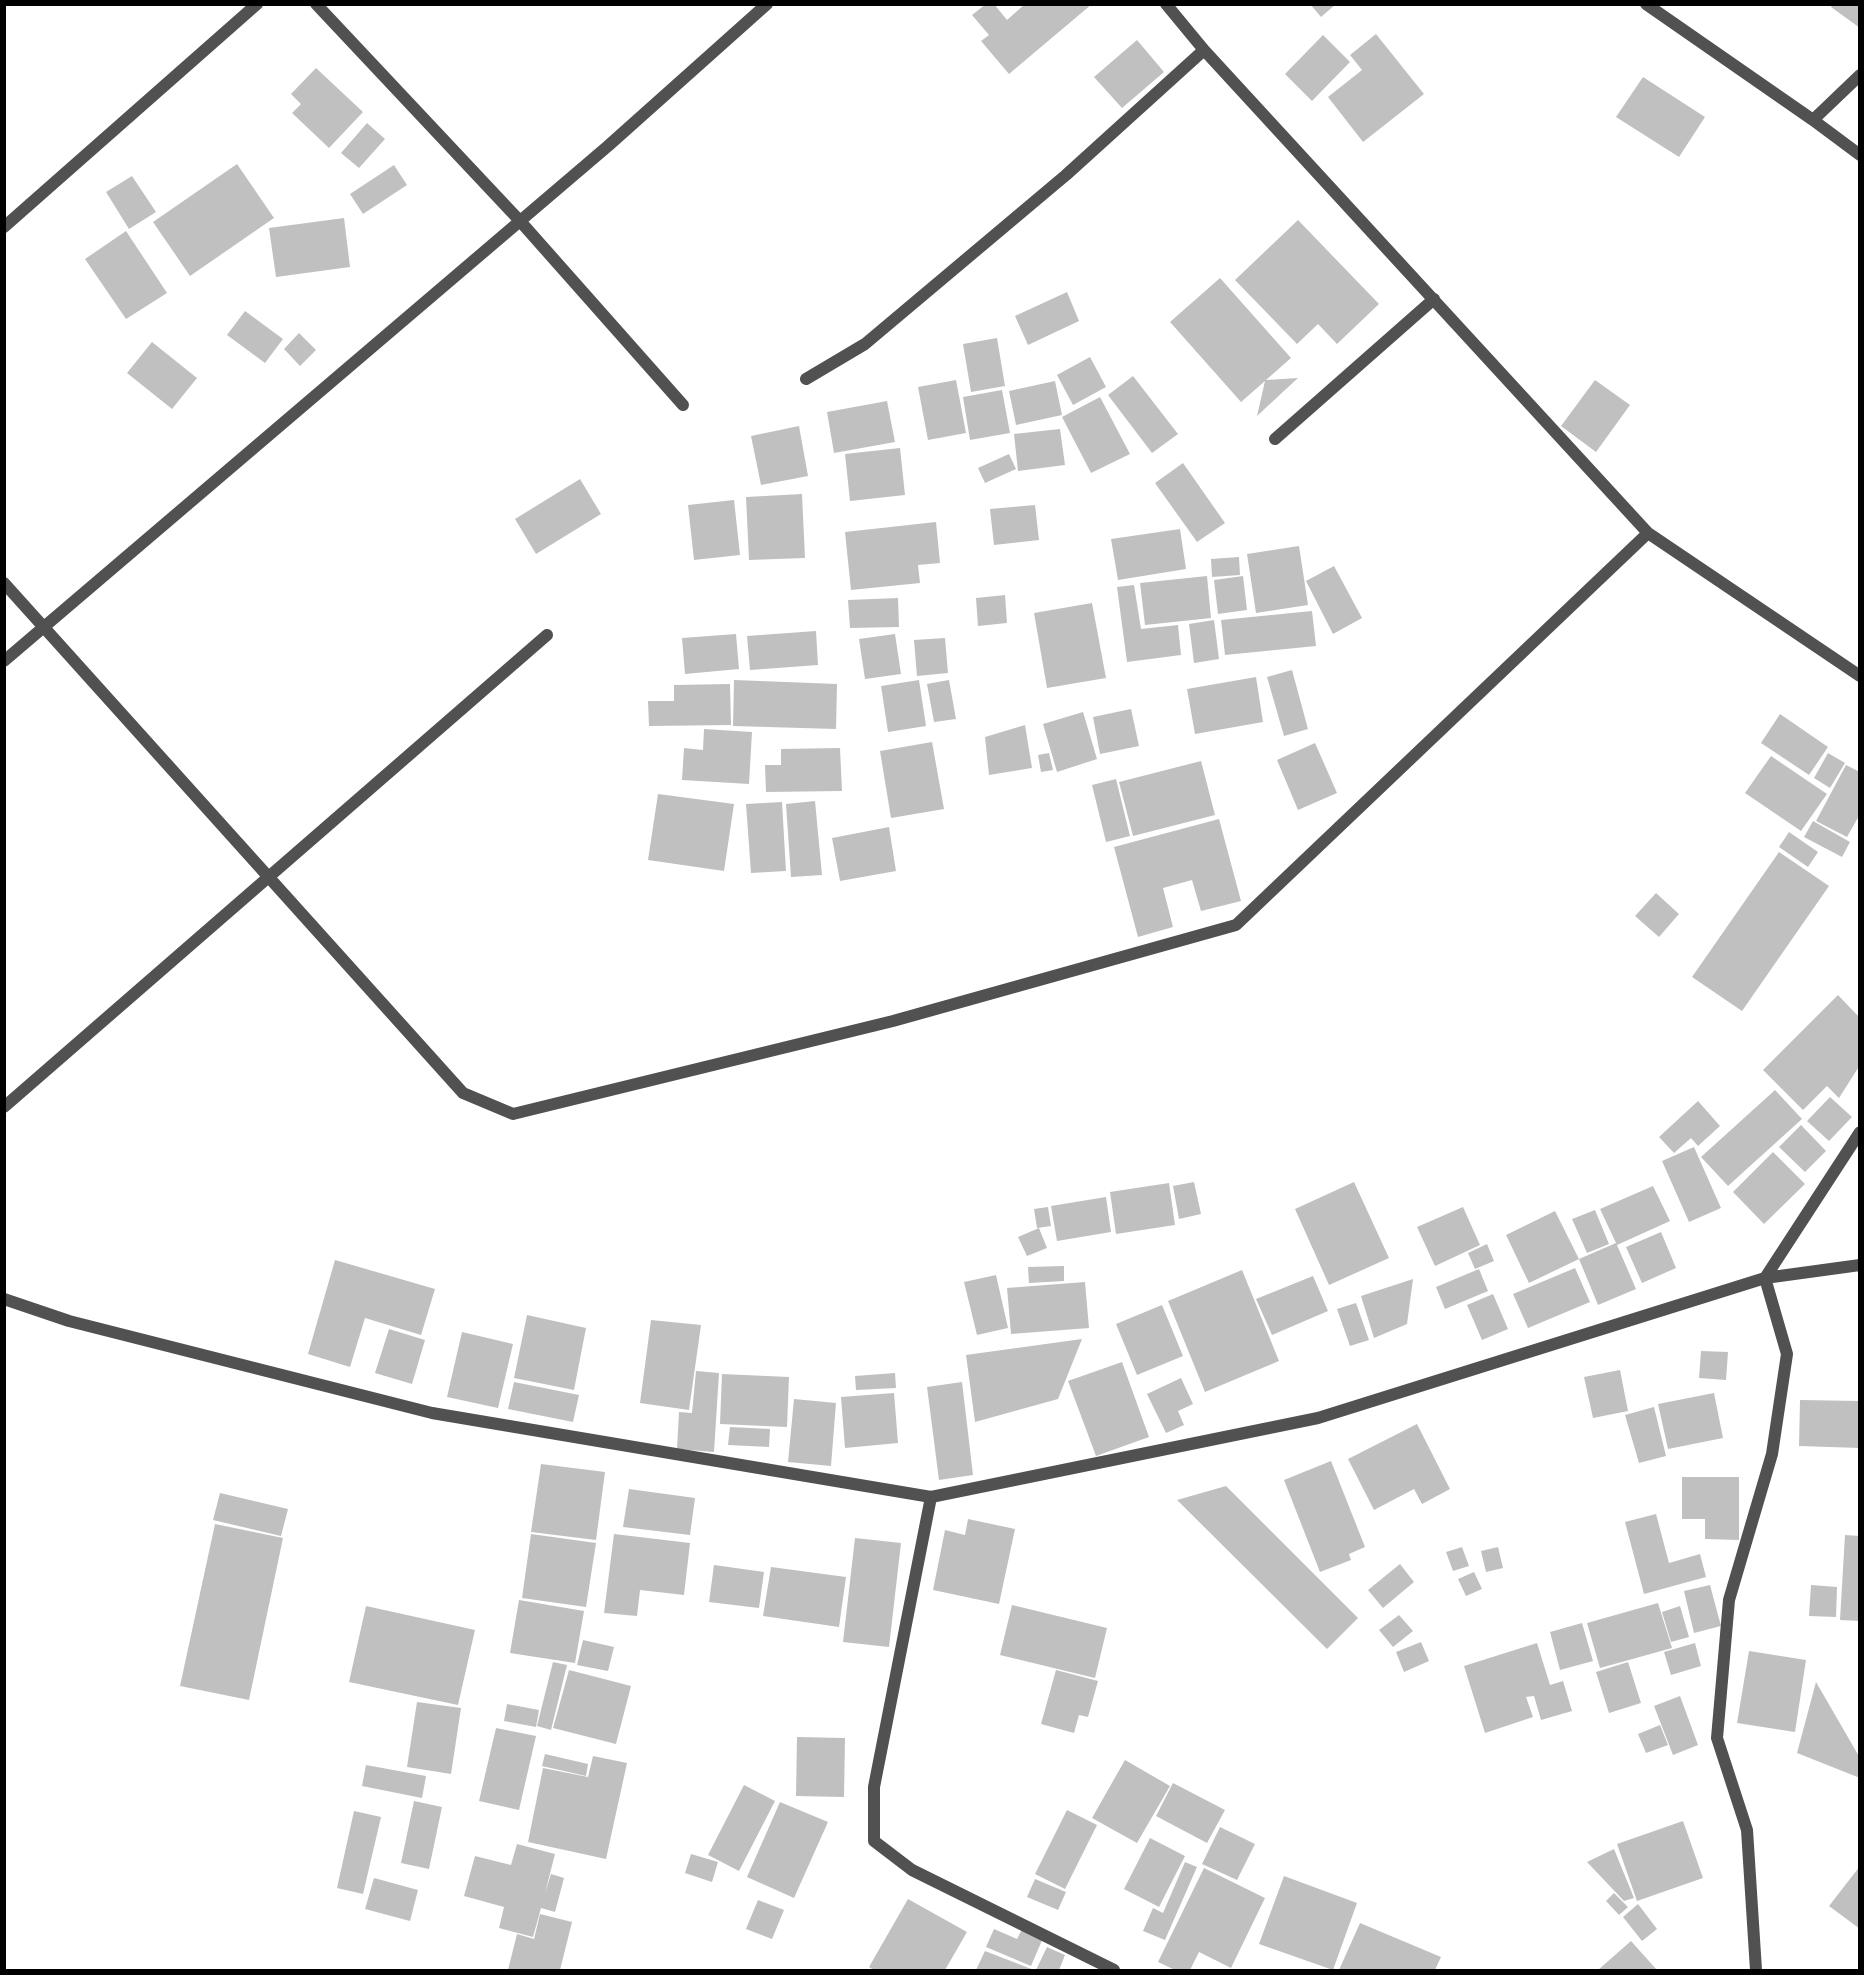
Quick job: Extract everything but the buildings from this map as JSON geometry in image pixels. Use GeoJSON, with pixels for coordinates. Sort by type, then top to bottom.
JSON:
{"type":"FeatureCollection","features":[{"type":"Feature","properties":{"kind":"street"},"geometry":{"type":"LineString","coordinates":[[4,227],[257,4]]}},
{"type":"Feature","properties":{"kind":"street"},"geometry":{"type":"LineString","coordinates":[[316,4],[520,221],[683,405]]}},
{"type":"Feature","properties":{"kind":"street"},"geometry":{"type":"LineString","coordinates":[[4,662],[608,146],[766,4]]}},
{"type":"Feature","properties":{"kind":"street"},"geometry":{"type":"LineString","coordinates":[[1166,4],[1204,50],[1648,533],[1860,676]]}},
{"type":"Feature","properties":{"kind":"street"},"geometry":{"type":"LineString","coordinates":[[1646,4],[1860,154]]}},
{"type":"Feature","properties":{"kind":"street"},"geometry":{"type":"LineString","coordinates":[[806,379],[865,344],[1066,175],[1204,50]]}},
{"type":"Feature","properties":{"kind":"street"},"geometry":{"type":"LineString","coordinates":[[1813,120],[1860,75]]}},
{"type":"Feature","properties":{"kind":"street"},"geometry":{"type":"LineString","coordinates":[[1275,439],[1434,299]]}},
{"type":"Feature","properties":{"kind":"street"},"geometry":{"type":"LineString","coordinates":[[4,583],[463,1093],[513,1114],[882,1024],[1236,926],[1648,533]]}},
{"type":"Feature","properties":{"kind":"street"},"geometry":{"type":"LineString","coordinates":[[4,1107],[547,634]]}},
{"type":"Feature","properties":{"kind":"street"},"geometry":{"type":"LineString","coordinates":[[1756,1971],[1747,1830],[1717,1738],[1729,1600],[1773,1454],[1787,1354],[1765,1278],[1860,1132]]}},
{"type":"Feature","properties":{"kind":"street"},"geometry":{"type":"LineString","coordinates":[[4,1299],[69,1321],[432,1413],[931,1497],[1318,1418],[1765,1278],[1860,1265]]}},
{"type":"Feature","properties":{"kind":"street"},"geometry":{"type":"LineString","coordinates":[[931,1497],[874,1787],[874,1841],[912,1870],[1114,1971]]}}]}
